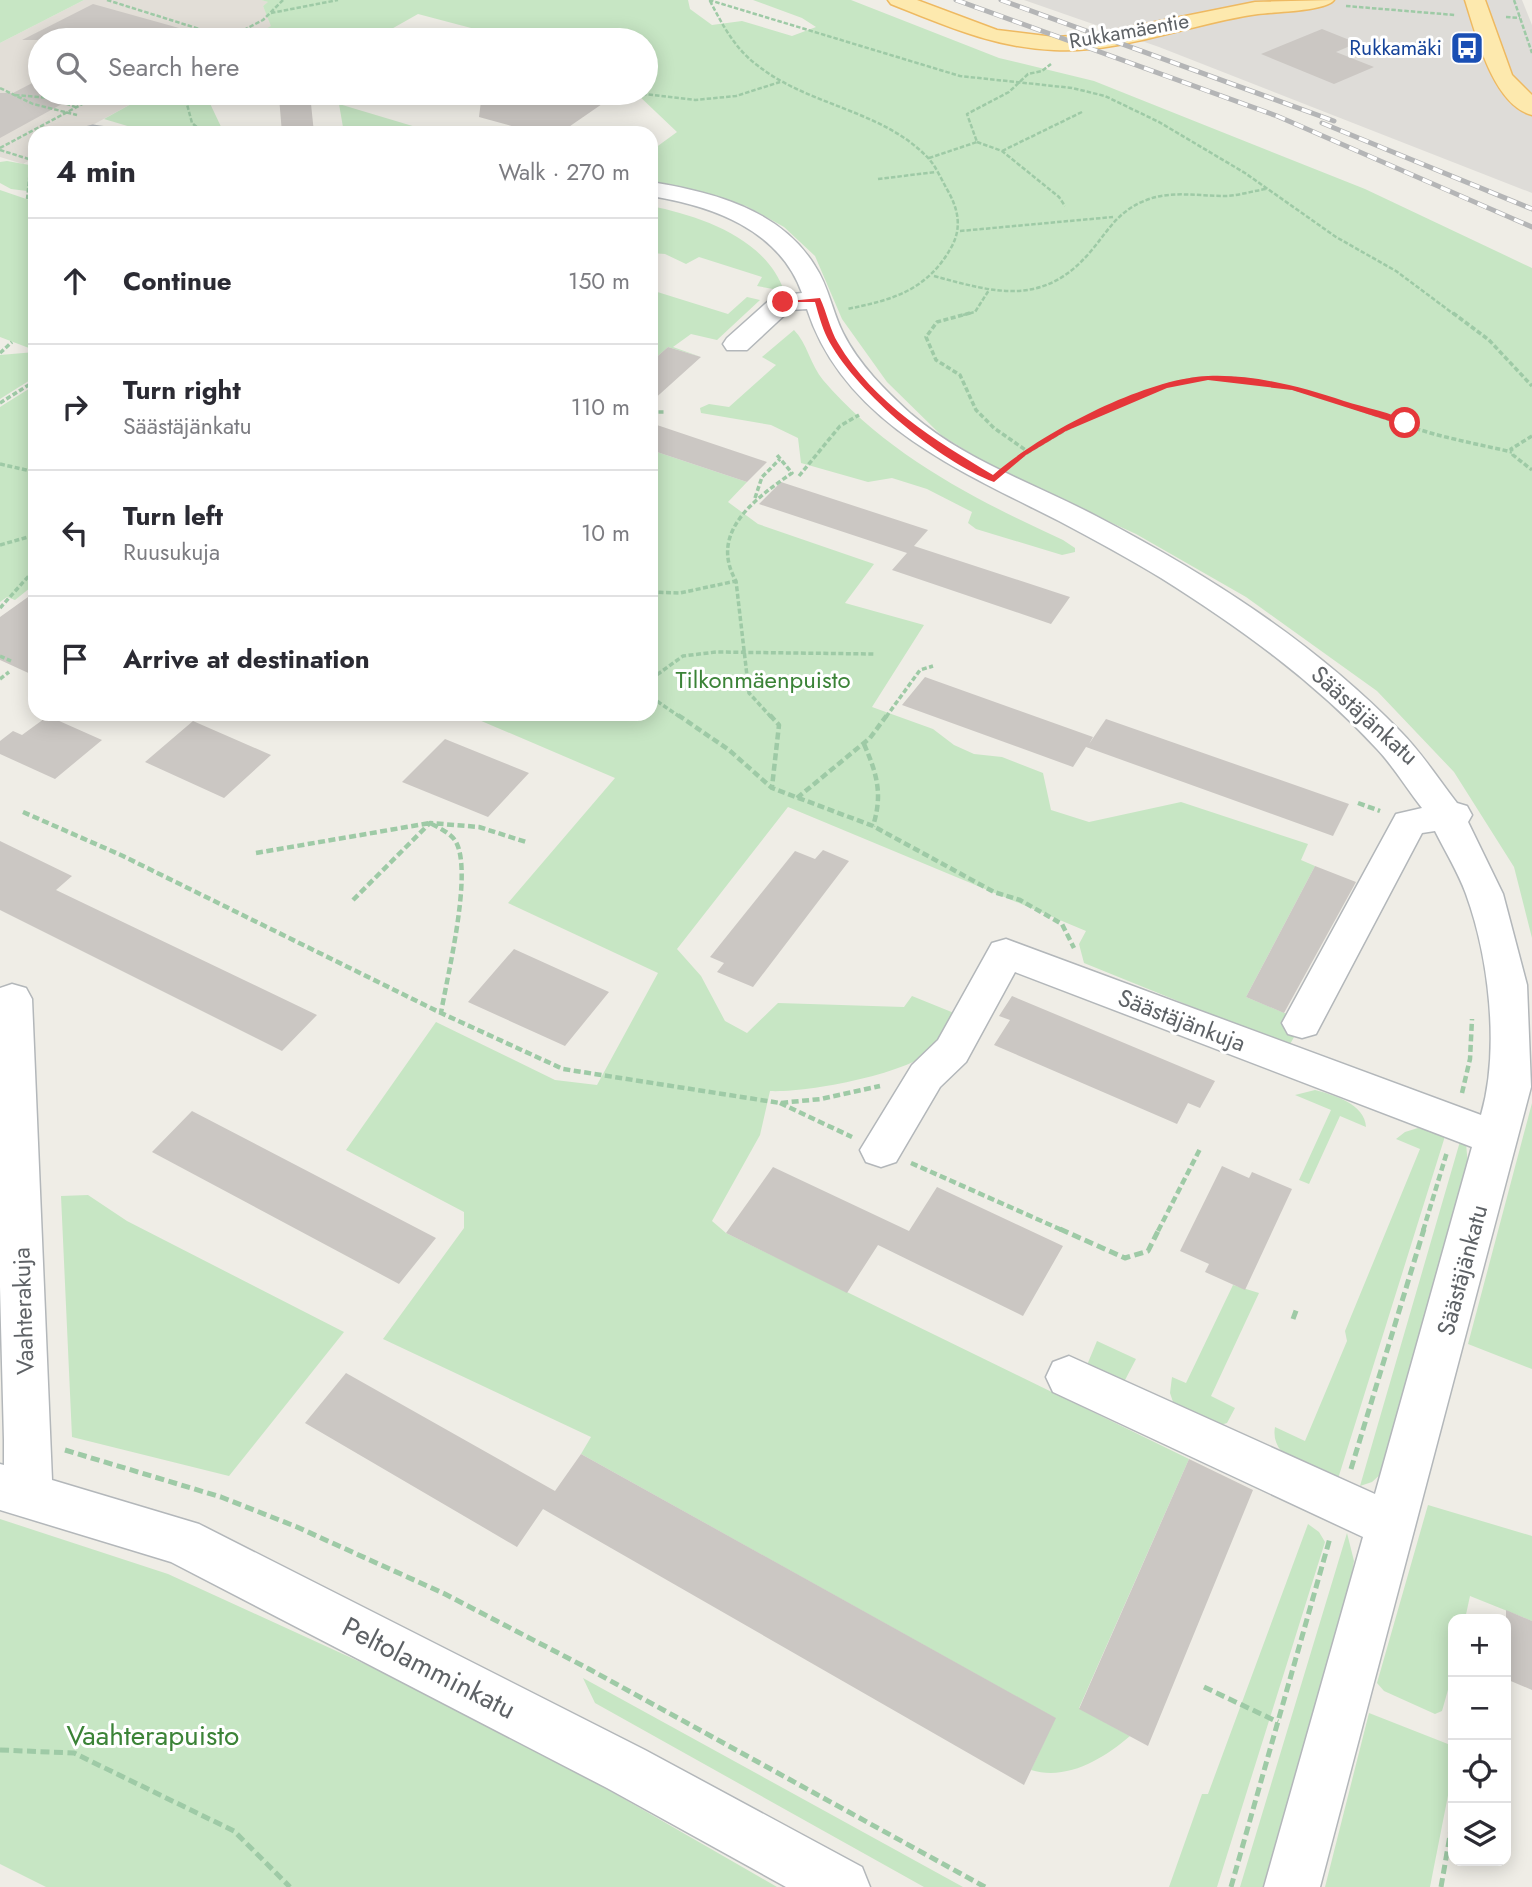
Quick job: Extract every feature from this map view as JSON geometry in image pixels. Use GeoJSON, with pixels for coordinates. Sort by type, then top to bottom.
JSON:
{"type":"FeatureCollection","features":[{"type":"Feature","properties":{"kind":"main road","name":"Rukkamäentie"},"geometry":{"type":"LineString","coordinates":[[898,0],[1006,39],[1072,44],[1242,10],[1324,0]]}},
{"type":"Feature","properties":{"kind":"main road"},"geometry":{"type":"LineString","coordinates":[[1475,0],[1502,77],[1532,108]]}},
{"type":"Feature","properties":{"kind":"street","name":"Säästäjänkatu"},"geometry":{"type":"LineString","coordinates":[[658,191],[717,204],[775,235],[801,263],[833,341],[853,371],[914,431],[994,479],[1087,523],[1255,624],[1294,652],[1396,738],[1438,787],[1471,844],[1492,893],[1508,950],[1516,1042],[1497,1139],[1292,1887]]}},
{"type":"Feature","properties":{"kind":"street"},"geometry":{"type":"LineString","coordinates":[[737,344],[783,302],[820,307]]}},
{"type":"Feature","properties":{"kind":"street"},"geometry":{"type":"LineString","coordinates":[[1302,1023],[1401,819],[1454,815]]}},
{"type":"Feature","properties":{"kind":"street","name":"Säästäjänkuja"},"geometry":{"type":"LineString","coordinates":[[926,1076],[952,1051],[1006,953],[1497,1139]]}},
{"type":"Feature","properties":{"kind":"street","name":"Vaahterakuja"},"geometry":{"type":"LineString","coordinates":[[12,999],[29,1440],[14,1492]]}},
{"type":"Feature","properties":{"kind":"street"},"geometry":{"type":"LineString","coordinates":[[881,1150],[926,1076]]}},
{"type":"Feature","properties":{"kind":"street"},"geometry":{"type":"LineString","coordinates":[[1069,1377],[1392,1526]]}},
{"type":"Feature","properties":{"kind":"street","name":"Peltolamminkatu"},"geometry":{"type":"LineString","coordinates":[[14,1492],[181,1541],[626,1769],[842,1887]]}},
{"type":"Feature","properties":{"kind":"path"},"geometry":{"type":"LineString","coordinates":[[107,0],[196,28]]}},
{"type":"Feature","properties":{"kind":"path"},"geometry":{"type":"LineString","coordinates":[[246,28],[271,13],[283,0]]}},
{"type":"Feature","properties":{"kind":"path"},"geometry":{"type":"LineString","coordinates":[[271,13],[338,0]]}},
{"type":"Feature","properties":{"kind":"path"},"geometry":{"type":"LineString","coordinates":[[709,0],[735,43],[755,65],[780,82],[898,135],[929,158],[958,206],[960,231],[934,276],[923,285],[891,301],[820,307]]}},
{"type":"Feature","properties":{"kind":"path"},"geometry":{"type":"LineString","coordinates":[[709,0],[960,76],[1072,88],[1105,96],[1159,122],[1267,189],[1336,237],[1396,271],[1489,340],[1532,386]]}},
{"type":"Feature","properties":{"kind":"path"},"geometry":{"type":"LineString","coordinates":[[1514,0],[1532,52]]}},
{"type":"Feature","properties":{"kind":"path"},"geometry":{"type":"LineString","coordinates":[[658,96],[695,100],[736,96],[780,82]]}},
{"type":"Feature","properties":{"kind":"path"},"geometry":{"type":"LineString","coordinates":[[977,142],[967,114],[1009,92],[1017,82]]}},
{"type":"Feature","properties":{"kind":"path"},"geometry":{"type":"LineString","coordinates":[[0,88],[28,100]]}},
{"type":"Feature","properties":{"kind":"path"},"geometry":{"type":"LineString","coordinates":[[9,94],[28,96]]}},
{"type":"Feature","properties":{"kind":"path"},"geometry":{"type":"LineString","coordinates":[[41,105],[65,113],[88,126]]}},
{"type":"Feature","properties":{"kind":"path"},"geometry":{"type":"LineString","coordinates":[[70,105],[76,107],[90,126]]}},
{"type":"Feature","properties":{"kind":"path"},"geometry":{"type":"LineString","coordinates":[[42,126],[80,105]]}},
{"type":"Feature","properties":{"kind":"path"},"geometry":{"type":"LineString","coordinates":[[187,105],[192,123],[196,126]]}},
{"type":"Feature","properties":{"kind":"path"},"geometry":{"type":"LineString","coordinates":[[1002,151],[1045,131],[1055,120],[1082,112]]}},
{"type":"Feature","properties":{"kind":"path"},"geometry":{"type":"LineString","coordinates":[[0,149],[28,133]]}},
{"type":"Feature","properties":{"kind":"path"},"geometry":{"type":"LineString","coordinates":[[929,158],[977,142],[1002,151],[1059,197],[1065,206]]}},
{"type":"Feature","properties":{"kind":"path"},"geometry":{"type":"LineString","coordinates":[[0,149],[28,158]]}},
{"type":"Feature","properties":{"kind":"path"},"geometry":{"type":"LineString","coordinates":[[878,179],[936,172]]}},
{"type":"Feature","properties":{"kind":"path"},"geometry":{"type":"LineString","coordinates":[[960,231],[1114,216],[1147,199],[1227,196],[1267,189]]}},
{"type":"Feature","properties":{"kind":"path"},"geometry":{"type":"LineString","coordinates":[[27,200],[28,193]]}},
{"type":"Feature","properties":{"kind":"path"},"geometry":{"type":"LineString","coordinates":[[934,276],[1003,294],[1038,290],[1062,277],[1090,253],[1114,216]]}},
{"type":"Feature","properties":{"kind":"path"},"geometry":{"type":"LineString","coordinates":[[989,290],[975,312],[937,322],[926,337],[936,360],[960,375],[962,388],[987,425],[1027,451]]}},
{"type":"Feature","properties":{"kind":"path"},"geometry":{"type":"LineString","coordinates":[[0,353],[12,342]]}},
{"type":"Feature","properties":{"kind":"path"},"geometry":{"type":"LineString","coordinates":[[994,479],[1027,451],[1063,429],[1164,386],[1208,378],[1293,387],[1446,437],[1512,452],[1532,470]]}},
{"type":"Feature","properties":{"kind":"path"},"geometry":{"type":"LineString","coordinates":[[0,403],[28,385]]}},
{"type":"Feature","properties":{"kind":"path"},"geometry":{"type":"LineString","coordinates":[[799,476],[840,426],[863,413],[854,404]]}},
{"type":"Feature","properties":{"kind":"path"},"geometry":{"type":"LineString","coordinates":[[658,412],[665,412]]}},
{"type":"Feature","properties":{"kind":"path"},"geometry":{"type":"LineString","coordinates":[[1512,452],[1516,444],[1532,436]]}},
{"type":"Feature","properties":{"kind":"path"},"geometry":{"type":"LineString","coordinates":[[754,500],[762,477],[778,457],[792,473],[754,500],[738,520],[729,544],[727,565],[736,581],[749,692],[779,725],[772,788]]}},
{"type":"Feature","properties":{"kind":"path"},"geometry":{"type":"LineString","coordinates":[[0,464],[28,470]]}},
{"type":"Feature","properties":{"kind":"path"},"geometry":{"type":"LineString","coordinates":[[0,545],[28,537]]}},
{"type":"Feature","properties":{"kind":"path"},"geometry":{"type":"LineString","coordinates":[[0,608],[28,577]]}},
{"type":"Feature","properties":{"kind":"path"},"geometry":{"type":"LineString","coordinates":[[658,592],[680,593],[736,581]]}},
{"type":"Feature","properties":{"kind":"path"},"geometry":{"type":"LineString","coordinates":[[658,675],[683,656],[743,652],[874,654]]}},
{"type":"Feature","properties":{"kind":"path"},"geometry":{"type":"LineString","coordinates":[[0,656],[11,661]]}},
{"type":"Feature","properties":{"kind":"path"},"geometry":{"type":"LineString","coordinates":[[796,799],[864,744],[920,670],[933,666]]}},
{"type":"Feature","properties":{"kind":"path"},"geometry":{"type":"LineString","coordinates":[[0,679],[9,672]]}},
{"type":"Feature","properties":{"kind":"path"},"geometry":{"type":"LineString","coordinates":[[658,702],[729,750],[772,788],[873,826],[1062,925],[1074,946],[1077,980]]}},
{"type":"Feature","properties":{"kind":"path"},"geometry":{"type":"LineString","coordinates":[[864,744],[877,774],[882,799],[873,826]]}},
{"type":"Feature","properties":{"kind":"path"},"geometry":{"type":"LineString","coordinates":[[1358,803],[1401,819]]}},
{"type":"Feature","properties":{"kind":"path"},"geometry":{"type":"LineString","coordinates":[[23,812],[123,856],[441,1013],[563,1069],[779,1103],[821,1099],[926,1076]]}},
{"type":"Feature","properties":{"kind":"path"},"geometry":{"type":"LineString","coordinates":[[256,853],[430,823],[458,821],[484,826],[526,842]]}},
{"type":"Feature","properties":{"kind":"path"},"geometry":{"type":"LineString","coordinates":[[430,823],[454,840],[462,864],[441,1013]]}},
{"type":"Feature","properties":{"kind":"path"},"geometry":{"type":"LineString","coordinates":[[353,901],[430,823]]}},
{"type":"Feature","properties":{"kind":"path"},"geometry":{"type":"LineString","coordinates":[[1231,1887],[1340,1503],[1455,1125],[1470,1059],[1473,1012]]}},
{"type":"Feature","properties":{"kind":"path"},"geometry":{"type":"LineString","coordinates":[[779,1103],[1125,1258],[1148,1251],[1200,1149]]}},
{"type":"Feature","properties":{"kind":"path"},"geometry":{"type":"LineString","coordinates":[[1293,1319],[1297,1308]]}},
{"type":"Feature","properties":{"kind":"path"},"geometry":{"type":"LineString","coordinates":[[29,1440],[115,1462],[223,1497],[299,1525],[410,1576],[544,1643],[985,1887]]}},
{"type":"Feature","properties":{"kind":"path"},"geometry":{"type":"LineString","coordinates":[[1204,1688],[1278,1721]]}},
{"type":"Feature","properties":{"kind":"path"},"geometry":{"type":"LineString","coordinates":[[0,1750],[74,1753],[234,1831],[290,1887]]}},
{"type":"Feature","properties":{"kind":"path"},"geometry":{"type":"LineString","coordinates":[[1441,1887],[1448,1847]]}},
{"type":"Feature","properties":{"kind":"shaded area"},"geometry":{"type":"Polygon","coordinates":[[[84,0],[261,0],[269,2],[263,6],[272,26],[268,28],[29,28],[84,0]]]}},
{"type":"Feature","properties":{"kind":"shaded area"},"geometry":{"type":"Polygon","coordinates":[[[1024,0],[1522,0],[1532,25],[1532,193],[1159,47],[1024,0]]]}},
{"type":"Feature","properties":{"kind":"shaded area"},"geometry":{"type":"Polygon","coordinates":[[[28,29],[28,105],[129,105],[91,126],[28,126],[28,161],[23,164],[0,157],[0,43],[28,29]]]}},
{"type":"Feature","properties":{"kind":"green space"},"geometry":{"type":"Polygon","coordinates":[[[0,0],[84,0],[28,28],[0,43],[0,0]]]}},
{"type":"Feature","properties":{"kind":"green space"},"geometry":{"type":"Polygon","coordinates":[[[261,0],[688,0],[690,9],[712,25],[742,21],[792,36],[816,27],[802,18],[753,0],[851,0],[999,58],[1094,81],[1365,189],[1532,268],[1532,938],[1514,867],[1454,772],[1377,691],[1246,597],[1136,534],[1004,474],[941,435],[887,382],[842,319],[815,256],[784,227],[746,206],[658,185],[658,146],[677,132],[649,105],[658,105],[658,28],[471,28],[418,14],[393,28],[268,28],[271,26],[263,6],[268,2],[261,0]]]}},
{"type":"Feature","properties":{"kind":"green space"},"geometry":{"type":"Polygon","coordinates":[[[129,105],[211,105],[221,126],[128,126],[104,119],[129,105]]]}},
{"type":"Feature","properties":{"kind":"green space"},"geometry":{"type":"Polygon","coordinates":[[[339,105],[413,126],[343,126],[339,105]]]}},
{"type":"Feature","properties":{"kind":"green space"},"geometry":{"type":"Polygon","coordinates":[[[0,162],[28,165],[28,191],[11,189],[0,183],[0,162]]]}},
{"type":"Feature","properties":{"kind":"green space"},"geometry":{"type":"Polygon","coordinates":[[[0,190],[28,200],[28,348],[0,337],[0,190]]]}},
{"type":"Feature","properties":{"kind":"green space"},"geometry":{"type":"Polygon","coordinates":[[[658,207],[710,223],[747,243],[763,257],[784,291],[757,286],[762,277],[699,257],[686,264],[658,254],[658,207]]]}},
{"type":"Feature","properties":{"kind":"green space"},"geometry":{"type":"Polygon","coordinates":[[[658,292],[728,314],[747,297],[760,300],[717,340],[691,334],[673,347],[701,357],[668,347],[658,356],[658,292]]]}},
{"type":"Feature","properties":{"kind":"green space"},"geometry":{"type":"Polygon","coordinates":[[[794,330],[823,380],[875,431],[934,473],[998,509],[1063,540],[1075,548],[1075,552],[1062,555],[976,529],[968,523],[972,512],[927,489],[892,478],[868,482],[801,463],[798,438],[771,425],[701,413],[700,408],[709,404],[729,407],[776,365],[762,357],[794,330]]]}},
{"type":"Feature","properties":{"kind":"green space"},"geometry":{"type":"Polygon","coordinates":[[[28,353],[28,381],[0,399],[0,355],[28,353]]]}},
{"type":"Feature","properties":{"kind":"green space"},"geometry":{"type":"Polygon","coordinates":[[[28,389],[28,590],[15,600],[7,597],[0,602],[0,407],[28,389]]]}},
{"type":"Feature","properties":{"kind":"green space","name":"Tilkonmäenpuisto"},"geometry":{"type":"Polygon","coordinates":[[[658,452],[747,482],[728,502],[758,524],[874,564],[845,603],[924,625],[872,707],[933,729],[954,745],[974,754],[1002,757],[1043,773],[1051,810],[1089,822],[1181,802],[1308,844],[1301,860],[1315,866],[1246,997],[1299,1019],[1302,1023],[1289,1046],[1084,963],[1079,944],[1086,931],[788,807],[677,949],[701,976],[725,1021],[747,1033],[778,1003],[904,1007],[912,996],[954,1013],[941,1043],[929,1054],[910,1063],[887,1072],[834,1085],[770,1091],[760,1135],[712,1221],[726,1233],[1189,1459],[1079,1708],[1130,1736],[1108,1753],[1084,1766],[1058,1773],[1031,1770],[1055,1718],[581,1454],[591,1437],[383,1339],[464,1228],[464,1212],[346,1150],[436,1022],[555,1080],[597,1085],[658,973],[508,903],[615,778],[481,721],[658,721],[658,452]]]}},
{"type":"Feature","properties":{"kind":"green space"},"geometry":{"type":"Polygon","coordinates":[[[1315,1090],[1339,1098],[1354,1107],[1360,1112],[1366,1127],[1340,1116],[1309,1184],[1299,1180],[1331,1110],[1295,1095],[1315,1090]]]}},
{"type":"Feature","properties":{"kind":"green space"},"geometry":{"type":"Polygon","coordinates":[[[1532,1103],[1532,1369],[1468,1344],[1532,1103]]]}},
{"type":"Feature","properties":{"kind":"green space"},"geometry":{"type":"Polygon","coordinates":[[[1418,1128],[1446,1133],[1337,1482],[1295,1463],[1286,1456],[1275,1438],[1275,1427],[1305,1441],[1347,1341],[1345,1331],[1420,1149],[1396,1139],[1405,1132],[1418,1128]]]}},
{"type":"Feature","properties":{"kind":"green space"},"geometry":{"type":"Polygon","coordinates":[[[1461,1138],[1466,1143],[1468,1166],[1383,1472],[1372,1482],[1360,1486],[1461,1138]]]}},
{"type":"Feature","properties":{"kind":"green space"},"geometry":{"type":"Polygon","coordinates":[[[88,1195],[127,1221],[344,1332],[229,1476],[72,1437],[61,1196],[88,1195]]]}},
{"type":"Feature","properties":{"kind":"green space"},"geometry":{"type":"Polygon","coordinates":[[[1233,1285],[1259,1293],[1211,1396],[1235,1408],[1227,1423],[1214,1427],[1174,1405],[1170,1393],[1172,1377],[1186,1383],[1233,1285]]]}},
{"type":"Feature","properties":{"kind":"green space"},"geometry":{"type":"Polygon","coordinates":[[[1097,1341],[1136,1359],[1124,1382],[1087,1365],[1097,1341]]]}},
{"type":"Feature","properties":{"kind":"green space"},"geometry":{"type":"Polygon","coordinates":[[[1428,1505],[1532,1536],[1532,1621],[1470,1596],[1466,1614],[1448,1614],[1448,1690],[1442,1711],[1435,1714],[1384,1691],[1377,1683],[1428,1505]]]}},
{"type":"Feature","properties":{"kind":"green space","name":"Vaahterapuisto"},"geometry":{"type":"Polygon","coordinates":[[[0,1519],[168,1574],[487,1720],[777,1887],[46,1887],[0,1864],[0,1519]]]}},
{"type":"Feature","properties":{"kind":"green space"},"geometry":{"type":"Polygon","coordinates":[[[1308,1524],[1319,1532],[1325,1542],[1217,1887],[1169,1887],[1202,1794],[1208,1794],[1308,1524]]]}},
{"type":"Feature","properties":{"kind":"green space"},"geometry":{"type":"Polygon","coordinates":[[[1347,1533],[1354,1561],[1352,1573],[1263,1887],[1240,1887],[1347,1533]]]}},
{"type":"Feature","properties":{"kind":"green space"},"geometry":{"type":"Polygon","coordinates":[[[583,1678],[963,1887],[924,1887],[595,1703],[583,1678]]]}},
{"type":"Feature","properties":{"kind":"green space"},"geometry":{"type":"Polygon","coordinates":[[[1369,1713],[1448,1744],[1448,1795],[1430,1887],[1325,1887],[1369,1713]]]}},
{"type":"Feature","properties":{"kind":"building"},"geometry":{"type":"Polygon","coordinates":[[[93,4],[179,28],[46,28],[93,4]]]}},
{"type":"Feature","properties":{"kind":"building"},"geometry":{"type":"Polygon","coordinates":[[[1322,29],[1357,43],[1336,52],[1374,67],[1334,84],[1261,54],[1322,29]]]}},
{"type":"Feature","properties":{"kind":"building"},"geometry":{"type":"Polygon","coordinates":[[[28,85],[28,105],[60,105],[0,138],[0,93],[13,93],[28,85]]]}},
{"type":"Feature","properties":{"kind":"building"},"geometry":{"type":"Polygon","coordinates":[[[280,105],[311,105],[313,126],[281,126],[280,105]]]}},
{"type":"Feature","properties":{"kind":"building"},"geometry":{"type":"Polygon","coordinates":[[[480,105],[601,105],[570,126],[512,126],[479,117],[480,105]]]}},
{"type":"Feature","properties":{"kind":"building"},"geometry":{"type":"Polygon","coordinates":[[[668,347],[701,357],[658,396],[658,356],[668,347]]]}},
{"type":"Feature","properties":{"kind":"building"},"geometry":{"type":"Polygon","coordinates":[[[658,425],[767,462],[747,482],[658,452],[658,425]]]}},
{"type":"Feature","properties":{"kind":"building"},"geometry":{"type":"Polygon","coordinates":[[[781,482],[928,530],[914,546],[1070,597],[1051,624],[892,570],[907,553],[759,504],[781,482]]]}},
{"type":"Feature","properties":{"kind":"building"},"geometry":{"type":"Polygon","coordinates":[[[28,597],[28,673],[0,660],[0,617],[28,597]]]}},
{"type":"Feature","properties":{"kind":"building"},"geometry":{"type":"Polygon","coordinates":[[[925,677],[1093,737],[1089,744],[1106,719],[1349,804],[1333,836],[1086,747],[1073,767],[902,705],[925,677]]]}},
{"type":"Feature","properties":{"kind":"building"},"geometry":{"type":"Polygon","coordinates":[[[41,721],[59,721],[102,740],[55,779],[0,754],[0,741],[13,731],[22,735],[41,721]]]}},
{"type":"Feature","properties":{"kind":"building"},"geometry":{"type":"Polygon","coordinates":[[[193,721],[271,755],[224,798],[145,762],[193,721]]]}},
{"type":"Feature","properties":{"kind":"building"},"geometry":{"type":"Polygon","coordinates":[[[445,739],[529,773],[488,817],[402,782],[445,739]]]}},
{"type":"Feature","properties":{"kind":"building"},"geometry":{"type":"Polygon","coordinates":[[[0,841],[72,876],[56,890],[317,1015],[282,1051],[0,910],[0,841]]]}},
{"type":"Feature","properties":{"kind":"building"},"geometry":{"type":"Polygon","coordinates":[[[823,850],[849,861],[753,987],[717,972],[724,963],[710,957],[795,851],[815,859],[823,850]]]}},
{"type":"Feature","properties":{"kind":"building"},"geometry":{"type":"Polygon","coordinates":[[[1315,866],[1356,882],[1284,1013],[1246,997],[1315,866]]]}},
{"type":"Feature","properties":{"kind":"building"},"geometry":{"type":"Polygon","coordinates":[[[514,949],[609,992],[565,1046],[468,1002],[514,949]]]}},
{"type":"Feature","properties":{"kind":"building"},"geometry":{"type":"Polygon","coordinates":[[[1012,996],[1215,1081],[1200,1108],[1188,1103],[1177,1124],[994,1045],[1010,1020],[999,1016],[1012,996]]]}},
{"type":"Feature","properties":{"kind":"building"},"geometry":{"type":"Polygon","coordinates":[[[192,1111],[436,1238],[399,1284],[152,1152],[192,1111]]]}},
{"type":"Feature","properties":{"kind":"building"},"geometry":{"type":"Polygon","coordinates":[[[1222,1166],[1249,1178],[1252,1172],[1292,1189],[1245,1290],[1205,1272],[1209,1264],[1180,1251],[1222,1166]]]}},
{"type":"Feature","properties":{"kind":"building"},"geometry":{"type":"Polygon","coordinates":[[[773,1167],[909,1231],[937,1187],[1063,1246],[1023,1316],[878,1245],[847,1293],[726,1233],[773,1167]]]}},
{"type":"Feature","properties":{"kind":"building"},"geometry":{"type":"Polygon","coordinates":[[[346,1373],[555,1491],[581,1454],[1056,1718],[1024,1785],[543,1509],[517,1547],[305,1423],[346,1373]]]}},
{"type":"Feature","properties":{"kind":"building"},"geometry":{"type":"Polygon","coordinates":[[[1189,1459],[1253,1490],[1148,1746],[1079,1709],[1189,1459]]]}},
{"type":"Feature","properties":{"kind":"building"},"geometry":{"type":"Polygon","coordinates":[[[1506,1610],[1532,1621],[1532,1690],[1511,1681],[1511,1614],[1506,1614],[1506,1610]]]}},
{"type":"Feature","properties":{"kind":"railway"},"geometry":{"type":"LineString","coordinates":[[956,0],[1277,116],[1532,227]]}},
{"type":"Feature","properties":{"kind":"railway"},"geometry":{"type":"LineString","coordinates":[[1001,0],[1334,121]]}},
{"type":"Feature","properties":{"kind":"railway"},"geometry":{"type":"LineString","coordinates":[[1322,123],[1532,209]]}},
{"type":"Feature","properties":{"kind":"place","name":"Rukkamäki"},"geometry":{"type":"Point","coordinates":[1467,48]}},
{"type":"Feature","properties":{"kind":"route"},"geometry":{"type":"LineString","coordinates":[[783,302],[818,300],[833,341],[853,371],[914,431],[994,479],[1023,453],[1063,429],[1164,386],[1208,378],[1293,387],[1405,423]]}}]}
